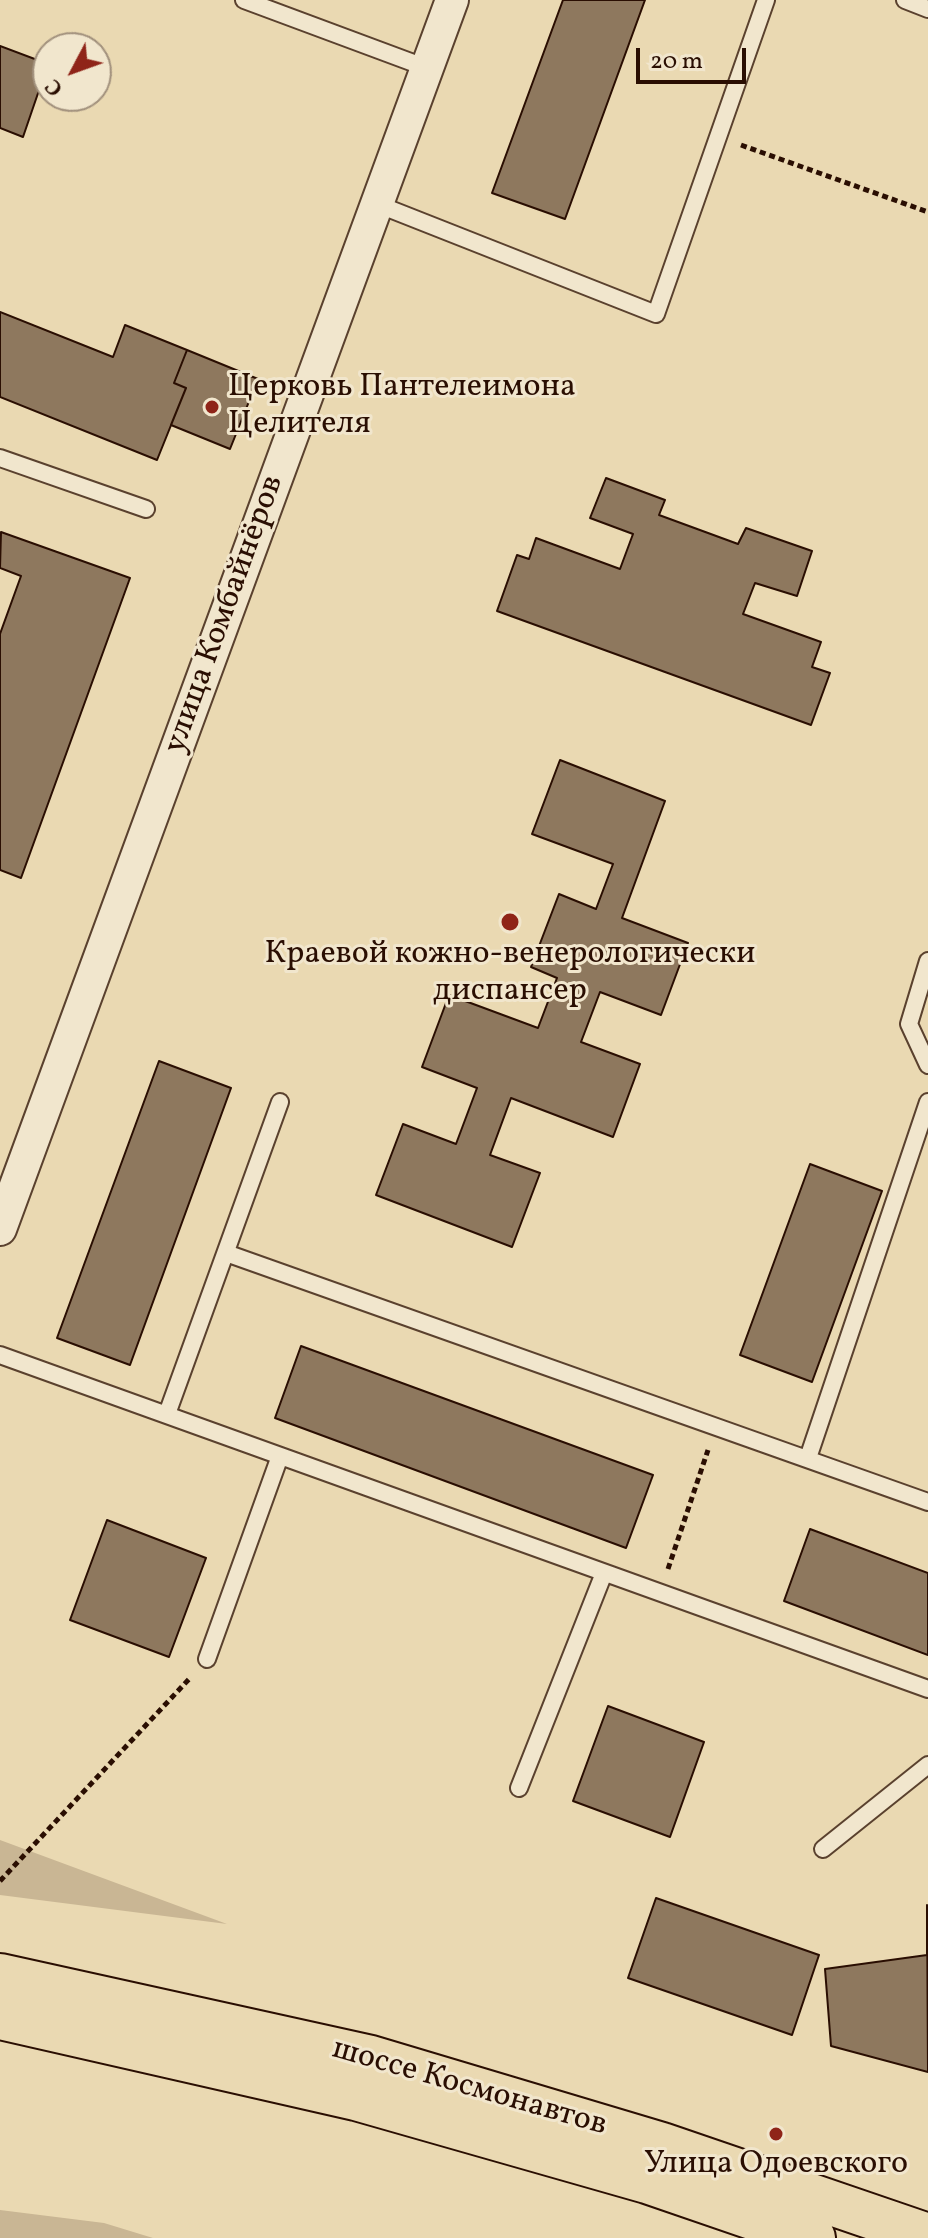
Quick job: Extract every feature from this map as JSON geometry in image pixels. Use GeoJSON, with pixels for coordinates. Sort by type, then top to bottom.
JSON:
{"type":"FeatureCollection","features":[{"type":"Feature","properties":{"kind":"main road","name":"шоссе Космонавтов"},"geometry":{"type":"LineString","coordinates":[[0,1976],[371,2058],[662,2145],[928,2236]]}},
{"type":"Feature","properties":{"kind":"main road","name":"шоссе Космонавтов"},"geometry":{"type":"LineString","coordinates":[[0,2017],[356,2098],[647,2181],[813,2238]]}},
{"type":"Feature","properties":{"kind":"street","name":"улица Комбайнёров"},"geometry":{"type":"LineString","coordinates":[[0,1229],[452,0]]}},
{"type":"Feature","properties":{"kind":"lane"},"geometry":{"type":"LineString","coordinates":[[244,0],[427,68]]}},
{"type":"Feature","properties":{"kind":"lane"},"geometry":{"type":"LineString","coordinates":[[377,204],[656,314],[766,0]]}},
{"type":"Feature","properties":{"kind":"lane"},"geometry":{"type":"LineString","coordinates":[[905,0],[928,9]]}},
{"type":"Feature","properties":{"kind":"lane"},"geometry":{"type":"LineString","coordinates":[[0,458],[146,509]]}},
{"type":"Feature","properties":{"kind":"lane"},"geometry":{"type":"LineString","coordinates":[[928,961],[909,1024],[928,1065]]}},
{"type":"Feature","properties":{"kind":"lane"},"geometry":{"type":"LineString","coordinates":[[167,1414],[280,1102]]}},
{"type":"Feature","properties":{"kind":"lane"},"geometry":{"type":"LineString","coordinates":[[808,1458],[928,1102]]}},
{"type":"Feature","properties":{"kind":"lane"},"geometry":{"type":"LineString","coordinates":[[226,1253],[928,1502]]}},
{"type":"Feature","properties":{"kind":"lane"},"geometry":{"type":"LineString","coordinates":[[0,1355],[928,1689]]}},
{"type":"Feature","properties":{"kind":"lane"},"geometry":{"type":"LineString","coordinates":[[207,1659],[280,1456]]}},
{"type":"Feature","properties":{"kind":"lane"},"geometry":{"type":"LineString","coordinates":[[519,1788],[604,1573]]}},
{"type":"Feature","properties":{"kind":"lane"},"geometry":{"type":"LineString","coordinates":[[823,1849],[928,1765]]}},
{"type":"Feature","properties":{"kind":"path"},"geometry":{"type":"LineString","coordinates":[[718,136],[928,212]]}},
{"type":"Feature","properties":{"kind":"path"},"geometry":{"type":"LineString","coordinates":[[660,1593],[716,1425]]}},
{"type":"Feature","properties":{"kind":"path"},"geometry":{"type":"LineString","coordinates":[[0,1881],[207,1659]]}},
{"type":"Feature","properties":{"kind":"shaded area"},"geometry":{"type":"Polygon","coordinates":[[[0,1840],[227,1924],[0,1895],[0,1840]]]}},
{"type":"Feature","properties":{"kind":"shaded area"},"geometry":{"type":"Polygon","coordinates":[[[0,2210],[104,2223],[153,2238],[0,2238],[0,2210]]]}},
{"type":"Feature","properties":{"kind":"building"},"geometry":{"type":"Polygon","coordinates":[[[563,0],[645,0],[565,219],[492,193],[563,0]]]}},
{"type":"Feature","properties":{"kind":"building"},"geometry":{"type":"Polygon","coordinates":[[[0,46],[32,58],[32,111],[23,137],[0,128],[0,46]]]}},
{"type":"Feature","properties":{"kind":"building"},"geometry":{"type":"Polygon","coordinates":[[[0,312],[113,357],[125,325],[187,350],[174,383],[186,388],[157,460],[0,397],[0,312]]]}},
{"type":"Feature","properties":{"kind":"building","name":"Церковь Пантелеимона Целителя"},"geometry":{"type":"Polygon","coordinates":[[[187,350],[258,379],[230,449],[171,425],[186,388],[174,383],[187,350]]]}},
{"type":"Feature","properties":{"kind":"building"},"geometry":{"type":"Polygon","coordinates":[[[606,478],[665,500],[659,515],[738,544],[746,528],[812,551],[797,596],[755,583],[743,614],[821,642],[812,667],[830,673],[811,725],[497,611],[517,555],[529,559],[536,538],[620,569],[633,534],[590,518],[606,478]]]}},
{"type":"Feature","properties":{"kind":"building"},"geometry":{"type":"Polygon","coordinates":[[[1,532],[130,578],[21,878],[0,870],[0,634],[21,576],[0,568],[1,532]]]}},
{"type":"Feature","properties":{"kind":"building"},"geometry":{"type":"Polygon","coordinates":[[[560,760],[665,801],[622,918],[688,943],[661,1015],[600,992],[581,1042],[640,1064],[613,1137],[511,1098],[490,1155],[540,1173],[512,1247],[376,1195],[403,1124],[456,1144],[477,1088],[422,1067],[449,995],[538,1028],[557,978],[531,967],[559,894],[596,909],[613,864],[532,834],[560,760]]]}},
{"type":"Feature","properties":{"kind":"building"},"geometry":{"type":"Polygon","coordinates":[[[159,1061],[231,1088],[130,1365],[57,1338],[159,1061]]]}},
{"type":"Feature","properties":{"kind":"building"},"geometry":{"type":"Polygon","coordinates":[[[810,1164],[882,1191],[812,1382],[740,1355],[810,1164]]]}},
{"type":"Feature","properties":{"kind":"building"},"geometry":{"type":"Polygon","coordinates":[[[301,1346],[653,1475],[626,1548],[275,1418],[301,1346]]]}},
{"type":"Feature","properties":{"kind":"building"},"geometry":{"type":"Polygon","coordinates":[[[107,1520],[206,1558],[169,1657],[70,1620],[107,1520]]]}},
{"type":"Feature","properties":{"kind":"building"},"geometry":{"type":"Polygon","coordinates":[[[810,1529],[928,1573],[928,1655],[784,1601],[810,1529]]]}},
{"type":"Feature","properties":{"kind":"building"},"geometry":{"type":"Polygon","coordinates":[[[608,1706],[704,1742],[670,1837],[573,1801],[608,1706]]]}},
{"type":"Feature","properties":{"kind":"building"},"geometry":{"type":"Polygon","coordinates":[[[656,1898],[819,1955],[792,2035],[628,1978],[656,1898]]]}},
{"type":"Feature","properties":{"kind":"building"},"geometry":{"type":"Polygon","coordinates":[[[927,1905],[928,2072],[831,2046],[825,1969],[927,1955],[927,1905]]]}},
{"type":"Feature","properties":{"kind":"place","name":"Церковь Пантелеимона Целителя"},"geometry":{"type":"Point","coordinates":[212,407]}},
{"type":"Feature","properties":{"kind":"place","name":"Краевой кожно-венерологически диспансер"},"geometry":{"type":"Point","coordinates":[510,922]}},
{"type":"Feature","properties":{"kind":"place","name":"Улица Одоевского"},"geometry":{"type":"Point","coordinates":[776,2134]}}]}
